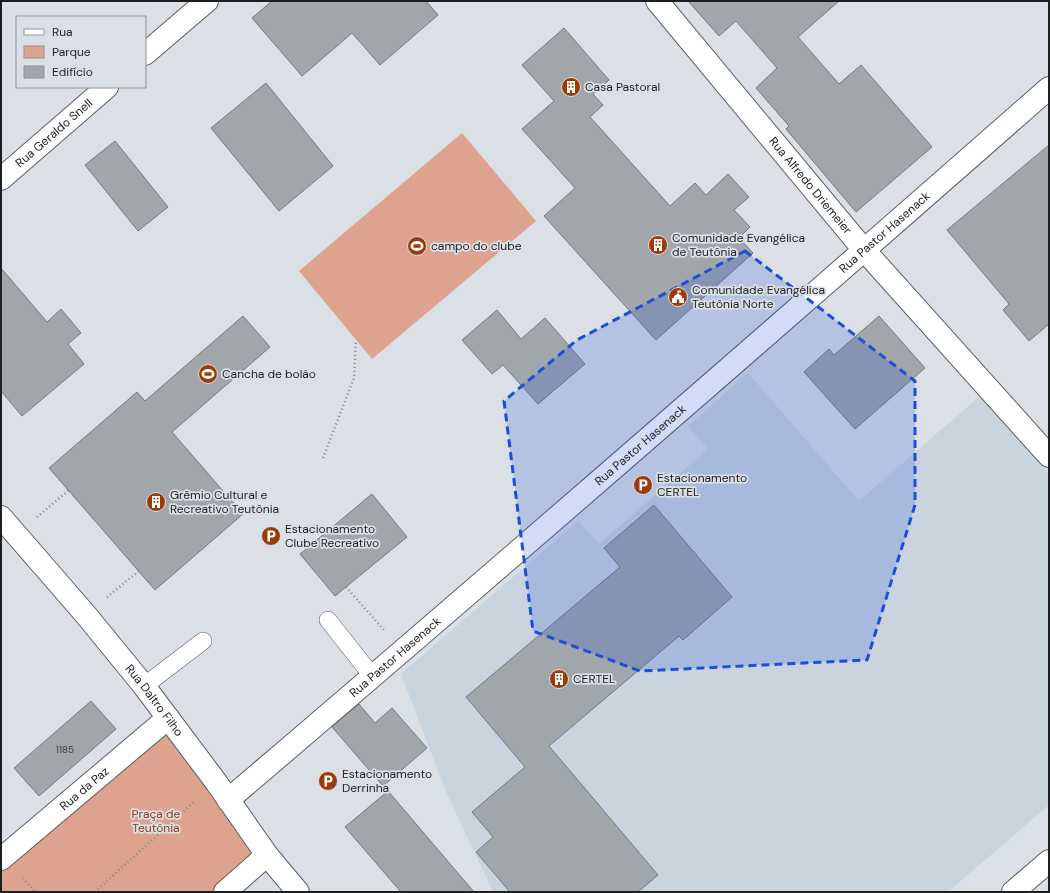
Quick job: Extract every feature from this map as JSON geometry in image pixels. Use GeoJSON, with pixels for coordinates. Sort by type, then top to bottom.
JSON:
{"type":"FeatureCollection","features":[{"type":"Feature","properties":{"kind":"street"},"geometry":{"type":"LineString","coordinates":[[146,53],[207,1]]}},
{"type":"Feature","properties":{"kind":"street","name":"Rua Alfredo Driemeier"},"geometry":{"type":"LineString","coordinates":[[657,1],[864,250],[1049,456]]}},
{"type":"Feature","properties":{"kind":"street","name":"Rua Geraldo Snell"},"geometry":{"type":"LineString","coordinates":[[1,179],[106,88]]}},
{"type":"Feature","properties":{"kind":"street","name":"Rua Pastor Hasenack"},"geometry":{"type":"LineString","coordinates":[[228,800],[373,677],[1049,88]]}},
{"type":"Feature","properties":{"kind":"street","name":"Rua Daltro Filho"},"geometry":{"type":"LineString","coordinates":[[1,517],[86,615],[144,686],[216,782],[266,855],[298,892]]}},
{"type":"Feature","properties":{"kind":"street","name":"Rua da Paz"},"geometry":{"type":"LineString","coordinates":[[1,859],[168,718]]}},
{"type":"Feature","properties":{"kind":"street"},"geometry":{"type":"LineString","coordinates":[[225,892],[266,855]]}},
{"type":"Feature","properties":{"kind":"street"},"geometry":{"type":"LineString","coordinates":[[1013,892],[1049,861]]}},
{"type":"Feature","properties":{"kind":"lane"},"geometry":{"type":"LineString","coordinates":[[328,620],[373,677]]}},
{"type":"Feature","properties":{"kind":"lane"},"geometry":{"type":"LineString","coordinates":[[144,686],[203,641]]}},
{"type":"Feature","properties":{"kind":"path"},"geometry":{"type":"LineString","coordinates":[[323,458],[354,378],[356,340]]}},
{"type":"Feature","properties":{"kind":"path"},"geometry":{"type":"LineString","coordinates":[[15,534],[69,490]]}},
{"type":"Feature","properties":{"kind":"path"},"geometry":{"type":"LineString","coordinates":[[86,615],[139,571]]}},
{"type":"Feature","properties":{"kind":"path"},"geometry":{"type":"LineString","coordinates":[[346,587],[402,651]]}},
{"type":"Feature","properties":{"kind":"path"},"geometry":{"type":"LineString","coordinates":[[95,892],[216,782]]}},
{"type":"Feature","properties":{"kind":"highlighted area"},"geometry":{"type":"Polygon","coordinates":[[[745,251],[915,381],[915,505],[867,660],[640,671],[533,631],[504,401],[577,340],[745,251]]]}},
{"type":"Feature","properties":{"kind":"shaded area","name":"CERTEL"},"geometry":{"type":"Polygon","coordinates":[[[748,373],[859,501],[981,395],[1049,475],[1049,805],[948,892],[493,892],[447,794],[401,674],[578,521],[599,544],[708,449],[688,426],[748,373]]]}},
{"type":"Feature","properties":{"kind":"green space","name":"campo do clube"},"geometry":{"type":"Polygon","coordinates":[[[462,133],[536,221],[372,359],[299,271],[462,133]]]}},
{"type":"Feature","properties":{"kind":"green space","name":"Praça de Teutônia"},"geometry":{"type":"Polygon","coordinates":[[[168,718],[267,855],[225,892],[1,892],[1,859],[168,718]]]}},
{"type":"Feature","properties":{"kind":"building"},"geometry":{"type":"Polygon","coordinates":[[[272,1],[426,1],[438,15],[380,65],[352,33],[302,76],[252,18],[272,1]]]}},
{"type":"Feature","properties":{"kind":"building"},"geometry":{"type":"Polygon","coordinates":[[[688,1],[839,1],[798,37],[839,84],[861,65],[932,147],[856,212],[786,129],[789,126],[756,88],[777,68],[736,21],[719,36],[688,1]]]}},
{"type":"Feature","properties":{"kind":"building","name":"Comunidade Evangélica de Teutônia"},"geometry":{"type":"Polygon","coordinates":[[[564,28],[609,80],[593,94],[603,105],[590,117],[670,206],[695,183],[706,195],[728,174],[749,197],[734,210],[750,227],[739,238],[753,253],[656,340],[544,216],[575,188],[522,129],[554,101],[522,65],[564,28]]]}},
{"type":"Feature","properties":{"kind":"building"},"geometry":{"type":"Polygon","coordinates":[[[266,83],[333,166],[279,211],[211,128],[266,83]]]}},
{"type":"Feature","properties":{"kind":"building"},"geometry":{"type":"Polygon","coordinates":[[[115,141],[168,207],[138,231],[85,165],[115,141]]]}},
{"type":"Feature","properties":{"kind":"building"},"geometry":{"type":"Polygon","coordinates":[[[1049,145],[1049,324],[1029,341],[1003,310],[1009,304],[947,230],[1049,145]]]}},
{"type":"Feature","properties":{"kind":"building"},"geometry":{"type":"Polygon","coordinates":[[[1,268],[47,322],[61,309],[81,333],[68,344],[84,364],[22,416],[1,391],[1,268]]]}},
{"type":"Feature","properties":{"kind":"building"},"geometry":{"type":"Polygon","coordinates":[[[497,310],[521,339],[545,318],[585,364],[538,404],[503,365],[492,374],[462,340],[497,310]]]}},
{"type":"Feature","properties":{"kind":"building","name":"Grêmio Cultural e Recreativo Teutônia"},"geometry":{"type":"Polygon","coordinates":[[[243,316],[270,347],[172,432],[243,514],[155,590],[49,468],[137,392],[145,401],[243,316]]]}},
{"type":"Feature","properties":{"kind":"building"},"geometry":{"type":"Polygon","coordinates":[[[879,316],[925,368],[855,429],[804,372],[829,349],[834,355],[879,316]]]}},
{"type":"Feature","properties":{"kind":"building"},"geometry":{"type":"Polygon","coordinates":[[[372,494],[407,537],[335,596],[300,554],[372,494]]]}},
{"type":"Feature","properties":{"kind":"building"},"geometry":{"type":"Polygon","coordinates":[[[654,505],[732,597],[683,640],[679,636],[549,746],[658,875],[638,892],[510,892],[476,852],[493,837],[472,812],[525,767],[466,697],[620,567],[604,548],[654,505]]]}},
{"type":"Feature","properties":{"kind":"building"},"geometry":{"type":"Polygon","coordinates":[[[91,701],[116,729],[39,796],[14,768],[91,701]]]}},
{"type":"Feature","properties":{"kind":"building"},"geometry":{"type":"Polygon","coordinates":[[[359,704],[375,723],[392,708],[427,748],[383,786],[332,727],[359,704]]]}},
{"type":"Feature","properties":{"kind":"building"},"geometry":{"type":"Polygon","coordinates":[[[388,791],[474,892],[401,892],[345,827],[388,791]]]}},
{"type":"Feature","properties":{"kind":"place","name":"Casa Pastoral"},"geometry":{"type":"Point","coordinates":[571,87]}},
{"type":"Feature","properties":{"kind":"place","name":"Comunidade Evangélica de Teutônia"},"geometry":{"type":"Point","coordinates":[658,245]}},
{"type":"Feature","properties":{"kind":"place","name":"campo do clube"},"geometry":{"type":"Point","coordinates":[417,246]}},
{"type":"Feature","properties":{"kind":"place","name":"Comunidade Evangélica Teutônia Norte"},"geometry":{"type":"Point","coordinates":[678,297]}},
{"type":"Feature","properties":{"kind":"place","name":"Cancha de bolão"},"geometry":{"type":"Point","coordinates":[208,374]}},
{"type":"Feature","properties":{"kind":"place","name":"Estacionamento CERTEL"},"geometry":{"type":"Point","coordinates":[643,485]}},
{"type":"Feature","properties":{"kind":"place","name":"Grêmio Cultural e Recreativo Teutônia"},"geometry":{"type":"Point","coordinates":[156,502]}},
{"type":"Feature","properties":{"kind":"place","name":"Estacionamento Clube Recreativo"},"geometry":{"type":"Point","coordinates":[271,536]}},
{"type":"Feature","properties":{"kind":"place","name":"CERTEL"},"geometry":{"type":"Point","coordinates":[559,679]}},
{"type":"Feature","properties":{"kind":"place","name":"Estacionamento Derrinha"},"geometry":{"type":"Point","coordinates":[328,781]}}]}
